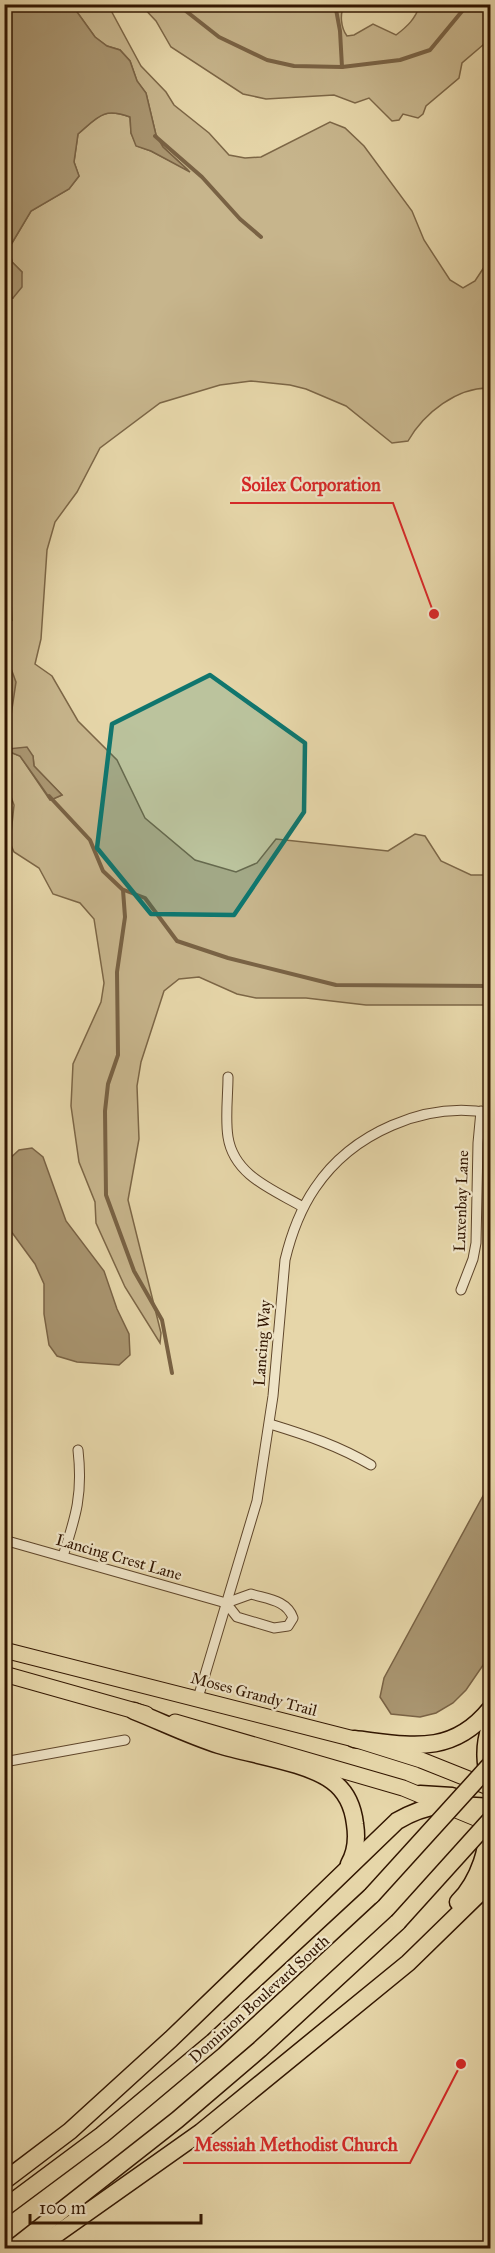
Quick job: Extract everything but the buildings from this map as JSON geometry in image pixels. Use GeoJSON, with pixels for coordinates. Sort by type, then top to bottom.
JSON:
{"type":"FeatureCollection","features":[{"type":"Feature","properties":{"kind":"highway"},"geometry":{"type":"LineString","coordinates":[[354,1739],[420,1746],[440,1743],[453,1739],[471,1728],[490,1708]]}},
{"type":"Feature","properties":{"kind":"highway"},"geometry":{"type":"LineString","coordinates":[[134,1711],[217,1745],[308,1770],[333,1782],[344,1792],[349,1802],[356,1831],[354,1850],[341,1874]]}},
{"type":"Feature","properties":{"kind":"highway"},"geometry":{"type":"LineString","coordinates":[[490,1727],[485,1757],[490,1787]]}},
{"type":"Feature","properties":{"kind":"highway","name":"Dominion Boulevard South"},"geometry":{"type":"LineString","coordinates":[[4,2208],[102,2135],[213,2042],[372,1894],[490,1765]]}},
{"type":"Feature","properties":{"kind":"highway"},"geometry":{"type":"LineString","coordinates":[[337,2020],[468,1892],[482,1865],[486,1811],[468,1778]]}},
{"type":"Feature","properties":{"kind":"highway"},"geometry":{"type":"LineString","coordinates":[[420,1794],[486,1811]]}},
{"type":"Feature","properties":{"kind":"highway"},"geometry":{"type":"LineString","coordinates":[[4,2181],[70,2131],[126,2081],[397,1821],[420,1809],[444,1803],[486,1811]]}},
{"type":"Feature","properties":{"kind":"highway"},"geometry":{"type":"LineString","coordinates":[[14,2248],[185,2113],[260,2049],[398,1922],[486,1811]]}},
{"type":"Feature","properties":{"kind":"highway"},"geometry":{"type":"LineString","coordinates":[[37,2248],[201,2132],[408,1963],[490,1883]]}},
{"type":"Feature","properties":{"kind":"main road","name":"Moses Grandy Trail"},"geometry":{"type":"LineString","coordinates":[[4,1650],[354,1739],[421,1760],[490,1787]]}},
{"type":"Feature","properties":{"kind":"main road"},"geometry":{"type":"LineString","coordinates":[[4,1674],[366,1776],[444,1803]]}},
{"type":"Feature","properties":{"kind":"street"},"geometry":{"type":"LineString","coordinates":[[228,1077],[228,1138],[234,1154],[245,1172],[303,1208]]}},
{"type":"Feature","properties":{"kind":"street","name":"Lancing Way"},"geometry":{"type":"LineString","coordinates":[[198,1698],[257,1501],[270,1424],[285,1260],[289,1242],[303,1208],[315,1187],[336,1163],[369,1137],[422,1115],[445,1111],[486,1112]]}},
{"type":"Feature","properties":{"kind":"street","name":"Luxenbay Lane"},"geometry":{"type":"LineString","coordinates":[[461,1290],[474,1259],[478,1143],[486,1112]]}},
{"type":"Feature","properties":{"kind":"street"},"geometry":{"type":"LineString","coordinates":[[270,1424],[324,1441],[346,1450],[371,1465]]}},
{"type":"Feature","properties":{"kind":"street"},"geometry":{"type":"LineString","coordinates":[[63,1556],[79,1502],[81,1477],[78,1450]]}},
{"type":"Feature","properties":{"kind":"street","name":"Lancing Crest Lane"},"geometry":{"type":"LineString","coordinates":[[4,1540],[226,1603]]}},
{"type":"Feature","properties":{"kind":"street"},"geometry":{"type":"LineString","coordinates":[[251,1594],[284,1604],[290,1609],[293,1618],[288,1626],[274,1628],[237,1617],[226,1603],[251,1594]]}},
{"type":"Feature","properties":{"kind":"street"},"geometry":{"type":"LineString","coordinates":[[4,1762],[125,1740]]}},
{"type":"Feature","properties":{"kind":"highlighted area"},"geometry":{"type":"Polygon","coordinates":[[[210,675],[305,743],[304,812],[234,915],[151,914],[97,848],[112,724],[210,675]]]}},
{"type":"Feature","properties":{"kind":"shaded area"},"geometry":{"type":"Polygon","coordinates":[[[4,5],[72,5],[95,37],[107,46],[120,50],[130,61],[137,81],[146,93],[156,135],[163,147],[190,172],[151,151],[136,146],[131,133],[130,117],[113,113],[101,115],[78,134],[74,162],[79,176],[69,189],[31,211],[9,248],[12,262],[22,272],[22,287],[13,298],[4,297],[4,5]]]}},
{"type":"Feature","properties":{"kind":"shaded area"},"geometry":{"type":"Polygon","coordinates":[[[72,5],[108,5],[141,66],[166,92],[174,105],[209,133],[229,155],[245,158],[261,157],[330,122],[345,128],[364,146],[412,211],[424,240],[450,280],[463,288],[475,281],[490,258],[490,388],[466,392],[443,404],[423,421],[408,441],[392,443],[346,406],[306,389],[251,381],[220,385],[160,403],[100,448],[77,492],[55,522],[47,550],[41,639],[35,664],[52,676],[78,721],[117,760],[145,818],[195,860],[236,872],[257,863],[276,839],[388,851],[415,834],[425,836],[441,861],[471,875],[490,875],[490,1005],[366,1005],[306,998],[256,998],[237,994],[199,977],[179,979],[164,991],[141,1062],[137,1086],[139,1139],[128,1200],[161,1333],[160,1343],[125,1287],[96,1223],[95,1202],[79,1162],[71,1106],[73,1064],[101,1002],[104,983],[94,919],[80,903],[53,894],[39,868],[14,852],[10,843],[14,805],[5,780],[5,750],[20,756],[50,800],[62,795],[34,766],[33,756],[8,749],[5,744],[5,735],[10,722],[9,663],[5,664],[4,607],[12,621],[7,520],[4,519],[4,297],[13,298],[22,272],[12,262],[9,248],[31,211],[69,189],[79,176],[74,162],[78,134],[101,115],[113,113],[130,117],[131,133],[137,146],[188,170],[163,147],[156,135],[146,93],[137,81],[130,61],[120,50],[107,46],[95,37],[72,5]]]}},
{"type":"Feature","properties":{"kind":"shaded area"},"geometry":{"type":"Polygon","coordinates":[[[141,5],[292,5],[308,9],[310,5],[345,5],[342,20],[347,36],[354,35],[373,24],[396,35],[411,22],[420,5],[490,5],[490,39],[462,63],[459,78],[426,106],[423,114],[418,118],[403,114],[399,120],[392,121],[369,98],[355,103],[334,95],[266,99],[243,94],[171,47],[156,21],[141,5]]]}},
{"type":"Feature","properties":{"kind":"shaded area"},"geometry":{"type":"Polygon","coordinates":[[[9,663],[16,682],[10,722],[5,735],[4,690],[7,684],[5,664],[9,663]]]}},
{"type":"Feature","properties":{"kind":"shaded area"},"geometry":{"type":"Polygon","coordinates":[[[5,744],[8,749],[27,747],[33,756],[34,766],[62,795],[51,800],[20,756],[5,750],[5,744]]]}},
{"type":"Feature","properties":{"kind":"shaded area"},"geometry":{"type":"Polygon","coordinates":[[[32,1148],[43,1157],[66,1221],[104,1271],[117,1309],[129,1334],[130,1355],[119,1365],[77,1362],[57,1356],[49,1345],[44,1314],[44,1284],[35,1264],[5,1223],[5,1163],[19,1150],[32,1148]]]}},
{"type":"Feature","properties":{"kind":"shaded area"},"geometry":{"type":"Polygon","coordinates":[[[490,1483],[490,1655],[466,1690],[453,1703],[436,1713],[420,1717],[391,1714],[380,1697],[384,1678],[490,1483]]]}},
{"type":"Feature","properties":{"kind":"waterway"},"geometry":{"type":"LineString","coordinates":[[177,4],[219,37],[267,60],[294,66],[342,67],[400,60],[430,50],[468,4]]}},
{"type":"Feature","properties":{"kind":"waterway"},"geometry":{"type":"LineString","coordinates":[[335,4],[340,31],[342,67]]}},
{"type":"Feature","properties":{"kind":"waterway"},"geometry":{"type":"LineString","coordinates":[[155,136],[202,177],[240,219],[261,237]]}},
{"type":"Feature","properties":{"kind":"waterway"},"geometry":{"type":"LineString","coordinates":[[49,796],[90,840],[103,871],[123,890],[125,917],[117,972],[118,1055],[108,1084],[105,1111],[106,1195],[134,1271],[162,1320],[172,1373]]}},
{"type":"Feature","properties":{"kind":"waterway"},"geometry":{"type":"LineString","coordinates":[[124,890],[145,898],[177,941],[228,958],[336,985],[490,986]]}},
{"type":"Feature","properties":{"kind":"place","name":"Soilex Corporation"},"geometry":{"type":"Point","coordinates":[434,614]}},
{"type":"Feature","properties":{"kind":"place","name":"Messiah Methodist Church"},"geometry":{"type":"Point","coordinates":[461,2064]}}]}
